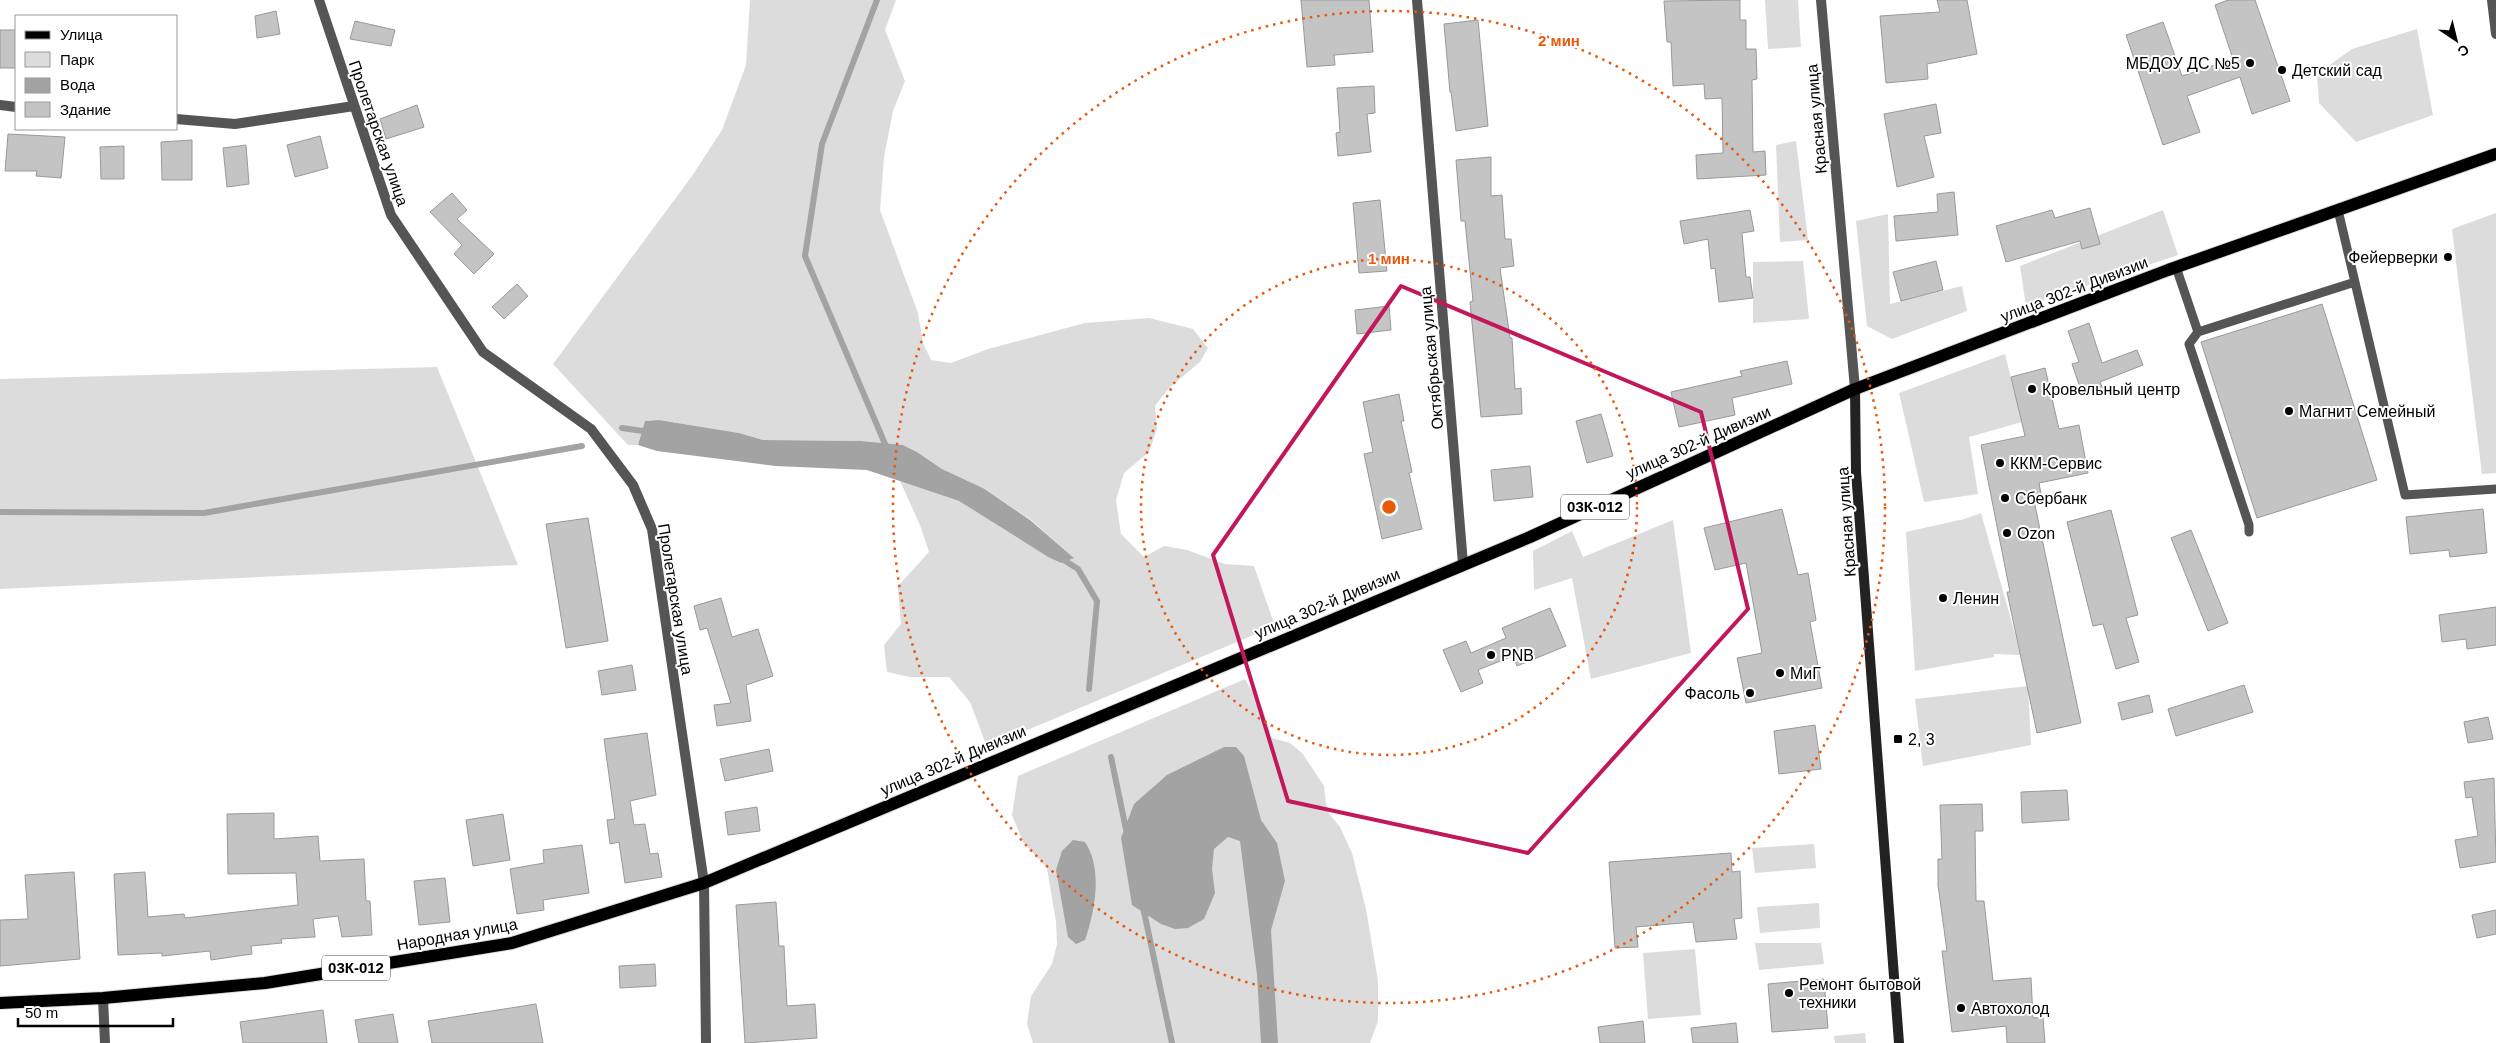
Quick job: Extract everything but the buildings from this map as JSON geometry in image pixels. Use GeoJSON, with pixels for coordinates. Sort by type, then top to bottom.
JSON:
{"type":"FeatureCollection","features":[{"type":"Feature","properties":{"kind":"main road","name":"улица 302-й Дивизии"},"geometry":{"type":"LineString","coordinates":[[704,883],[1530,537],[1855,389],[2176,267],[2496,154]]}},
{"type":"Feature","properties":{"kind":"main road","name":"Народная улица"},"geometry":{"type":"LineString","coordinates":[[0,1003],[103,998],[266,983],[512,943],[704,883]]}},
{"type":"Feature","properties":{"kind":"street","name":"Пролетарская улица"},"geometry":{"type":"LineString","coordinates":[[319,0],[391,215],[483,352],[591,430],[633,485],[652,529],[704,883],[706,1043]]}},
{"type":"Feature","properties":{"kind":"street","name":"Октябрьская улица"},"geometry":{"type":"LineString","coordinates":[[1417,0],[1463,564]]}},
{"type":"Feature","properties":{"kind":"street","name":"Красная улица"},"geometry":{"type":"LineString","coordinates":[[1821,0],[1855,389],[1856,472],[1899,1043]]}},
{"type":"Feature","properties":{"kind":"street"},"geometry":{"type":"LineString","coordinates":[[2492,0],[2496,34]]}},
{"type":"Feature","properties":{"kind":"street"},"geometry":{"type":"LineString","coordinates":[[0,105],[15,106]]}},
{"type":"Feature","properties":{"kind":"street"},"geometry":{"type":"LineString","coordinates":[[178,119],[235,124],[354,106]]}},
{"type":"Feature","properties":{"kind":"street"},"geometry":{"type":"LineString","coordinates":[[103,998],[105,1043]]}},
{"type":"Feature","properties":{"kind":"lane"},"geometry":{"type":"LineString","coordinates":[[2338,210],[2405,495],[2496,488]]}},
{"type":"Feature","properties":{"kind":"lane"},"geometry":{"type":"LineString","coordinates":[[2176,267],[2198,332]]}},
{"type":"Feature","properties":{"kind":"lane"},"geometry":{"type":"LineString","coordinates":[[2249,532],[2249,525],[2189,344],[2198,332],[2355,282]]}},
{"type":"Feature","properties":{"kind":"highlighted area"},"geometry":{"type":"Polygon","coordinates":[[[1401,286],[1701,412],[1748,609],[1528,853],[1288,801],[1213,555],[1401,286]]]}},
{"type":"Feature","properties":{"kind":"green space"},"geometry":{"type":"Polygon","coordinates":[[[750,0],[896,0],[885,30],[905,81],[893,111],[884,157],[880,210],[918,313],[923,343],[931,360],[951,363],[988,349],[1085,323],[1149,318],[1193,329],[1208,348],[1200,362],[1168,389],[1155,406],[1157,429],[1149,452],[1124,473],[1116,500],[1121,534],[1144,557],[1164,546],[1187,550],[1225,564],[1254,566],[1275,626],[987,747],[970,702],[949,677],[910,677],[887,672],[884,645],[901,624],[898,586],[929,552],[920,525],[900,481],[959,501],[1048,557],[1061,563],[1073,557],[1031,520],[983,488],[942,469],[903,445],[861,441],[763,440],[739,433],[659,420],[645,421],[638,445],[628,445],[553,364],[692,176],[722,130],[746,65],[750,0]]]}},
{"type":"Feature","properties":{"kind":"green space"},"geometry":{"type":"Polygon","coordinates":[[[1765,0],[1798,0],[1801,47],[1768,49],[1765,0]]]}},
{"type":"Feature","properties":{"kind":"green space"},"geometry":{"type":"Polygon","coordinates":[[[2417,29],[2433,115],[2356,142],[2319,103],[2317,74],[2352,49],[2417,29]]]}},
{"type":"Feature","properties":{"kind":"green space"},"geometry":{"type":"Polygon","coordinates":[[[1796,141],[1808,240],[1780,242],[1776,145],[1796,141]]]}},
{"type":"Feature","properties":{"kind":"green space"},"geometry":{"type":"Polygon","coordinates":[[[2163,210],[2178,255],[2026,306],[2020,266],[2163,210]]]}},
{"type":"Feature","properties":{"kind":"green space"},"geometry":{"type":"Polygon","coordinates":[[[2496,213],[2496,473],[2482,474],[2452,229],[2496,213]]]}},
{"type":"Feature","properties":{"kind":"green space"},"geometry":{"type":"Polygon","coordinates":[[[1888,214],[1890,304],[1962,286],[1967,311],[1892,339],[1867,326],[1856,221],[1888,214]]]}},
{"type":"Feature","properties":{"kind":"green space"},"geometry":{"type":"Polygon","coordinates":[[[1803,261],[1809,319],[1753,323],[1753,262],[1803,261]]]}},
{"type":"Feature","properties":{"kind":"green space"},"geometry":{"type":"Polygon","coordinates":[[[2005,354],[2022,422],[1969,437],[1978,494],[1924,502],[1899,393],[2005,354]]]}},
{"type":"Feature","properties":{"kind":"green space"},"geometry":{"type":"Polygon","coordinates":[[[437,367],[518,565],[0,589],[0,379],[437,367]]]}},
{"type":"Feature","properties":{"kind":"green space"},"geometry":{"type":"Polygon","coordinates":[[[1981,513],[2021,655],[1994,654],[1994,657],[1915,671],[1906,532],[1964,519],[1981,513]]]}},
{"type":"Feature","properties":{"kind":"green space"},"geometry":{"type":"Polygon","coordinates":[[[1673,520],[1691,653],[1591,679],[1572,578],[1534,590],[1533,551],[1572,531],[1583,557],[1673,520]]]}},
{"type":"Feature","properties":{"kind":"green space"},"geometry":{"type":"Polygon","coordinates":[[[1245,679],[1263,710],[1272,738],[1290,743],[1303,754],[1324,786],[1327,811],[1340,827],[1352,853],[1366,909],[1378,981],[1378,1021],[1370,1043],[1033,1043],[1027,1024],[1031,996],[1052,964],[1057,944],[1056,922],[1047,868],[1023,842],[1012,815],[1018,776],[1245,679]]]}},
{"type":"Feature","properties":{"kind":"green space"},"geometry":{"type":"Polygon","coordinates":[[[2028,686],[2031,745],[1923,766],[1915,699],[2028,686]]]}},
{"type":"Feature","properties":{"kind":"green space"},"geometry":{"type":"Polygon","coordinates":[[[1814,844],[1816,868],[1755,873],[1752,848],[1814,844]]]}},
{"type":"Feature","properties":{"kind":"green space"},"geometry":{"type":"Polygon","coordinates":[[[1819,903],[1820,928],[1760,933],[1757,907],[1819,903]]]}},
{"type":"Feature","properties":{"kind":"green space"},"geometry":{"type":"Polygon","coordinates":[[[1755,943],[1821,943],[1824,964],[1759,970],[1755,943]]]}},
{"type":"Feature","properties":{"kind":"green space"},"geometry":{"type":"Polygon","coordinates":[[[1695,949],[1701,1015],[1648,1019],[1643,953],[1695,949]]]}},
{"type":"Feature","properties":{"kind":"green space"},"geometry":{"type":"Polygon","coordinates":[[[1865,1033],[1866,1043],[1835,1043],[1834,1036],[1865,1033]]]}},
{"type":"Feature","properties":{"kind":"water"},"geometry":{"type":"Polygon","coordinates":[[[659,420],[739,433],[763,440],[861,441],[903,445],[942,469],[983,488],[1030,520],[1074,558],[1061,563],[1048,557],[959,501],[867,470],[775,466],[657,451],[638,445],[645,421],[659,420]]]}},
{"type":"Feature","properties":{"kind":"water"},"geometry":{"type":"Polygon","coordinates":[[[1224,747],[1236,747],[1244,756],[1261,820],[1277,843],[1285,881],[1271,930],[1278,1043],[1261,1043],[1257,975],[1240,841],[1228,837],[1214,849],[1212,869],[1215,893],[1204,919],[1188,928],[1175,929],[1161,924],[1132,905],[1121,838],[1134,804],[1167,775],[1224,747]]]}},
{"type":"Feature","properties":{"kind":"water"},"geometry":{"type":"Polygon","coordinates":[[[1073,840],[1085,842],[1091,853],[1096,877],[1096,890],[1089,929],[1085,940],[1076,944],[1068,937],[1056,870],[1062,851],[1073,840]]]}},
{"type":"Feature","properties":{"kind":"waterway"},"geometry":{"type":"LineString","coordinates":[[877,0],[822,144],[805,256],[888,451]]}},
{"type":"Feature","properties":{"kind":"waterway"},"geometry":{"type":"LineString","coordinates":[[622,428],[650,432]]}},
{"type":"Feature","properties":{"kind":"waterway"},"geometry":{"type":"LineString","coordinates":[[0,512],[204,513],[582,446]]}},
{"type":"Feature","properties":{"kind":"waterway"},"geometry":{"type":"LineString","coordinates":[[1059,557],[1078,569],[1097,601],[1089,689]]}},
{"type":"Feature","properties":{"kind":"waterway"},"geometry":{"type":"LineString","coordinates":[[1111,757],[1127,834]]}},
{"type":"Feature","properties":{"kind":"waterway"},"geometry":{"type":"LineString","coordinates":[[1143,907],[1172,1043]]}},
{"type":"Feature","properties":{"kind":"place","name":"МБДОУ ДС №5"},"geometry":{"type":"Point","coordinates":[2250,63]}},
{"type":"Feature","properties":{"kind":"place","name":"Детский сад"},"geometry":{"type":"Point","coordinates":[2282,70]}},
{"type":"Feature","properties":{"kind":"place","name":"Фейерверки"},"geometry":{"type":"Point","coordinates":[2448,257]}},
{"type":"Feature","properties":{"kind":"place","name":"Кровельный центр"},"geometry":{"type":"Point","coordinates":[2032,389]}},
{"type":"Feature","properties":{"kind":"place","name":"Магнит Семейный"},"geometry":{"type":"Point","coordinates":[2289,411]}},
{"type":"Feature","properties":{"kind":"place","name":"ККМ-Сервис"},"geometry":{"type":"Point","coordinates":[2000,463]}},
{"type":"Feature","properties":{"kind":"place","name":"Сбербанк"},"geometry":{"type":"Point","coordinates":[2005,498]}},
{"type":"Feature","properties":{"kind":"place","name":"Ozon"},"geometry":{"type":"Point","coordinates":[2007,533]}},
{"type":"Feature","properties":{"kind":"place","name":"Ленин"},"geometry":{"type":"Point","coordinates":[1943,598]}},
{"type":"Feature","properties":{"kind":"place","name":"PNB"},"geometry":{"type":"Point","coordinates":[1491,655]}},
{"type":"Feature","properties":{"kind":"place","name":"МиГ"},"geometry":{"type":"Point","coordinates":[1780,673]}},
{"type":"Feature","properties":{"kind":"place","name":"Фасоль"},"geometry":{"type":"Point","coordinates":[1750,693]}},
{"type":"Feature","properties":{"kind":"place","name":"2, 3"},"geometry":{"type":"Point","coordinates":[1898,739]}},
{"type":"Feature","properties":{"kind":"place","name":"Ремонт бытовой техники"},"geometry":{"type":"Point","coordinates":[1789,993]}},
{"type":"Feature","properties":{"kind":"place","name":"Автохолод"},"geometry":{"type":"Point","coordinates":[1961,1008]}}]}
